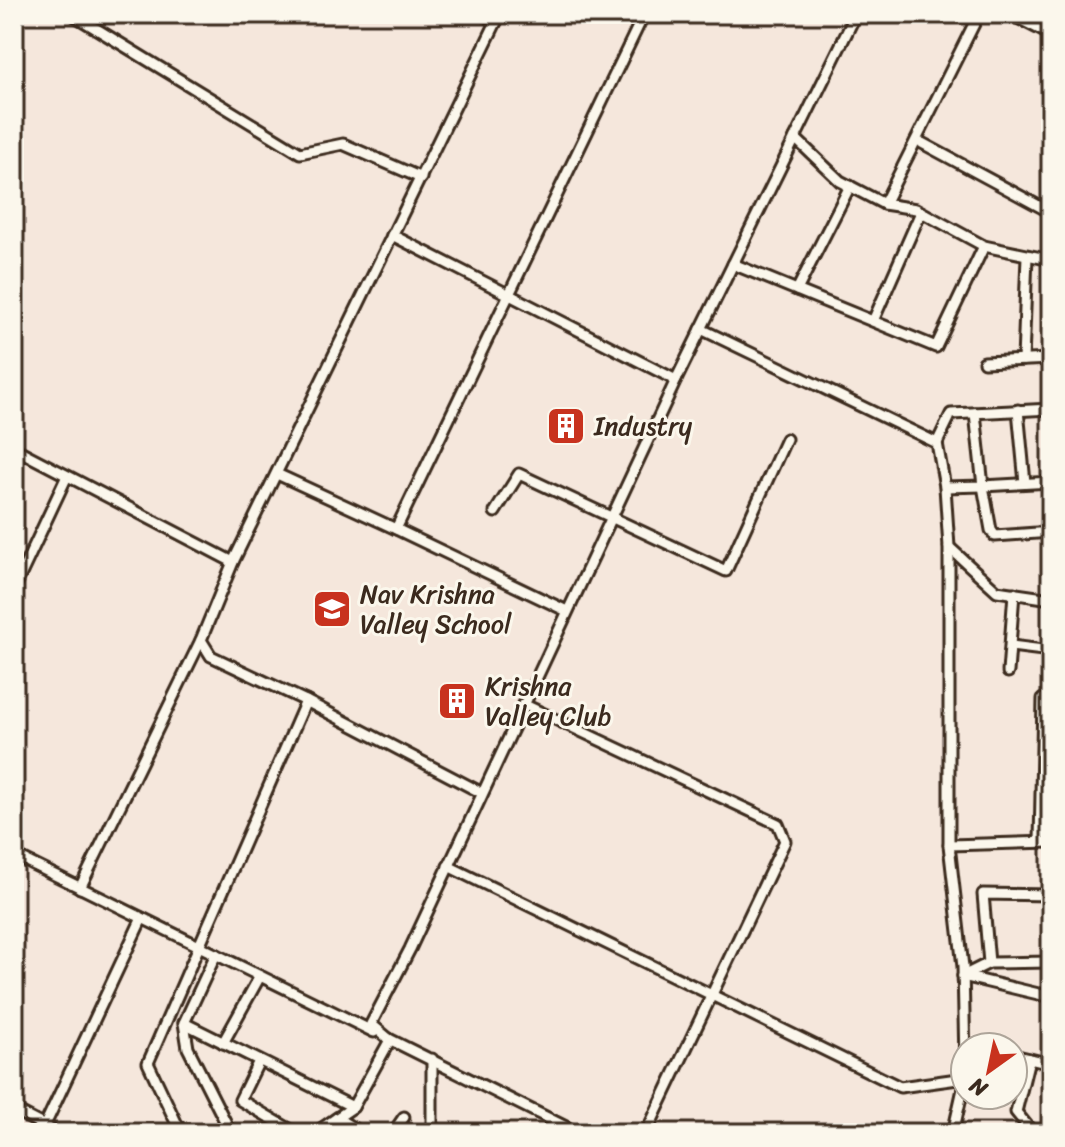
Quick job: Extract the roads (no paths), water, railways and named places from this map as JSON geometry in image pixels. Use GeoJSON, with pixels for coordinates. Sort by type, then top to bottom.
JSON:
{"type":"FeatureCollection","features":[{"type":"Feature","properties":{"kind":"street"},"geometry":{"type":"LineString","coordinates":[[72,14],[300,153],[343,144],[421,178]]}},
{"type":"Feature","properties":{"kind":"street"},"geometry":{"type":"LineString","coordinates":[[80,888],[201,640],[233,562],[498,18],[482,14]]}},
{"type":"Feature","properties":{"kind":"street"},"geometry":{"type":"LineString","coordinates":[[396,529],[644,14]]}},
{"type":"Feature","properties":{"kind":"street"},"geometry":{"type":"LineString","coordinates":[[390,1040],[371,1024],[410,949],[676,380],[856,14]]}},
{"type":"Feature","properties":{"kind":"street"},"geometry":{"type":"LineString","coordinates":[[884,204],[979,14]]}},
{"type":"Feature","properties":{"kind":"street"},"geometry":{"type":"LineString","coordinates":[[1010,14],[1051,35]]}},
{"type":"Feature","properties":{"kind":"street"},"geometry":{"type":"LineString","coordinates":[[795,138],[850,186],[884,204],[921,212],[984,246],[1051,260]]}},
{"type":"Feature","properties":{"kind":"street"},"geometry":{"type":"LineString","coordinates":[[922,143],[1051,210]]}},
{"type":"Feature","properties":{"kind":"street"},"geometry":{"type":"LineString","coordinates":[[797,290],[850,186]]}},
{"type":"Feature","properties":{"kind":"street"},"geometry":{"type":"LineString","coordinates":[[873,321],[921,212]]}},
{"type":"Feature","properties":{"kind":"street"},"geometry":{"type":"LineString","coordinates":[[392,235],[676,380]]}},
{"type":"Feature","properties":{"kind":"street"},"geometry":{"type":"LineString","coordinates":[[733,264],[936,347],[984,246]]}},
{"type":"Feature","properties":{"kind":"street"},"geometry":{"type":"LineString","coordinates":[[1023,360],[1027,256]]}},
{"type":"Feature","properties":{"kind":"street"},"geometry":{"type":"LineString","coordinates":[[701,329],[937,443]]}},
{"type":"Feature","properties":{"kind":"street"},"geometry":{"type":"LineString","coordinates":[[984,362],[1051,359]]}},
{"type":"Feature","properties":{"kind":"street"},"geometry":{"type":"LineString","coordinates":[[965,1031],[963,976],[949,845],[949,547],[945,487],[937,443],[951,414],[1051,409]]}},
{"type":"Feature","properties":{"kind":"street"},"geometry":{"type":"LineString","coordinates":[[1018,410],[1025,483]]}},
{"type":"Feature","properties":{"kind":"street"},"geometry":{"type":"LineString","coordinates":[[975,413],[991,530],[995,536],[1051,532]]}},
{"type":"Feature","properties":{"kind":"street"},"geometry":{"type":"LineString","coordinates":[[495,512],[519,474],[726,571],[786,439]]}},
{"type":"Feature","properties":{"kind":"street"},"geometry":{"type":"LineString","coordinates":[[14,448],[233,562]]}},
{"type":"Feature","properties":{"kind":"street"},"geometry":{"type":"LineString","coordinates":[[277,474],[567,611]]}},
{"type":"Feature","properties":{"kind":"street"},"geometry":{"type":"LineString","coordinates":[[14,589],[67,476]]}},
{"type":"Feature","properties":{"kind":"street"},"geometry":{"type":"LineString","coordinates":[[945,487],[1051,482]]}},
{"type":"Feature","properties":{"kind":"street"},"geometry":{"type":"LineString","coordinates":[[949,547],[997,591],[1051,599]]}},
{"type":"Feature","properties":{"kind":"street"},"geometry":{"type":"LineString","coordinates":[[1008,672],[1014,593]]}},
{"type":"Feature","properties":{"kind":"street"},"geometry":{"type":"LineString","coordinates":[[201,640],[211,656],[306,701],[482,793]]}},
{"type":"Feature","properties":{"kind":"street"},"geometry":{"type":"LineString","coordinates":[[1011,646],[1051,651]]}},
{"type":"Feature","properties":{"kind":"street"},"geometry":{"type":"LineString","coordinates":[[949,845],[1046,842],[1043,699],[1051,694]]}},
{"type":"Feature","properties":{"kind":"street"},"geometry":{"type":"LineString","coordinates":[[181,1133],[148,1063],[306,701]]}},
{"type":"Feature","properties":{"kind":"street"},"geometry":{"type":"LineString","coordinates":[[523,704],[778,824],[785,841],[646,1133]]}},
{"type":"Feature","properties":{"kind":"street"},"geometry":{"type":"LineString","coordinates":[[14,855],[578,1133]]}},
{"type":"Feature","properties":{"kind":"street"},"geometry":{"type":"LineString","coordinates":[[448,866],[900,1087],[949,1081]]}},
{"type":"Feature","properties":{"kind":"street"},"geometry":{"type":"LineString","coordinates":[[989,963],[983,894],[1051,895]]}},
{"type":"Feature","properties":{"kind":"street"},"geometry":{"type":"LineString","coordinates":[[46,1129],[142,918]]}},
{"type":"Feature","properties":{"kind":"street"},"geometry":{"type":"LineString","coordinates":[[216,954],[184,1023],[188,1048],[231,1133]]}},
{"type":"Feature","properties":{"kind":"street"},"geometry":{"type":"LineString","coordinates":[[963,976],[989,963],[1051,962]]}},
{"type":"Feature","properties":{"kind":"street"},"geometry":{"type":"LineString","coordinates":[[223,1043],[260,976]]}},
{"type":"Feature","properties":{"kind":"street"},"geometry":{"type":"LineString","coordinates":[[963,976],[1051,997]]}},
{"type":"Feature","properties":{"kind":"street"},"geometry":{"type":"LineString","coordinates":[[184,1023],[353,1107]]}},
{"type":"Feature","properties":{"kind":"street"},"geometry":{"type":"LineString","coordinates":[[315,1133],[353,1107],[390,1040]]}},
{"type":"Feature","properties":{"kind":"street"},"geometry":{"type":"LineString","coordinates":[[432,1059],[432,1133]]}},
{"type":"Feature","properties":{"kind":"street"},"geometry":{"type":"LineString","coordinates":[[1029,1059],[1051,1064]]}},
{"type":"Feature","properties":{"kind":"street"},"geometry":{"type":"LineString","coordinates":[[259,1061],[240,1100],[296,1133]]}},
{"type":"Feature","properties":{"kind":"street"},"geometry":{"type":"LineString","coordinates":[[14,1110],[58,1133]]}},
{"type":"Feature","properties":{"kind":"street"},"geometry":{"type":"LineString","coordinates":[[953,1133],[958,1111]]}},
{"type":"Feature","properties":{"kind":"street"},"geometry":{"type":"LineString","coordinates":[[1016,1111],[1033,1133]]}},
{"type":"Feature","properties":{"kind":"street"},"geometry":{"type":"LineString","coordinates":[[337,1118],[361,1133]]}},
{"type":"Feature","properties":{"kind":"place","name":"Industry"},"geometry":{"type":"Point","coordinates":[566,426]}},
{"type":"Feature","properties":{"kind":"place","name":"Nav Krishna Valley School"},"geometry":{"type":"Point","coordinates":[332,609]}},
{"type":"Feature","properties":{"kind":"place","name":"Krishna Valley Club"},"geometry":{"type":"Point","coordinates":[457,701]}}]}
